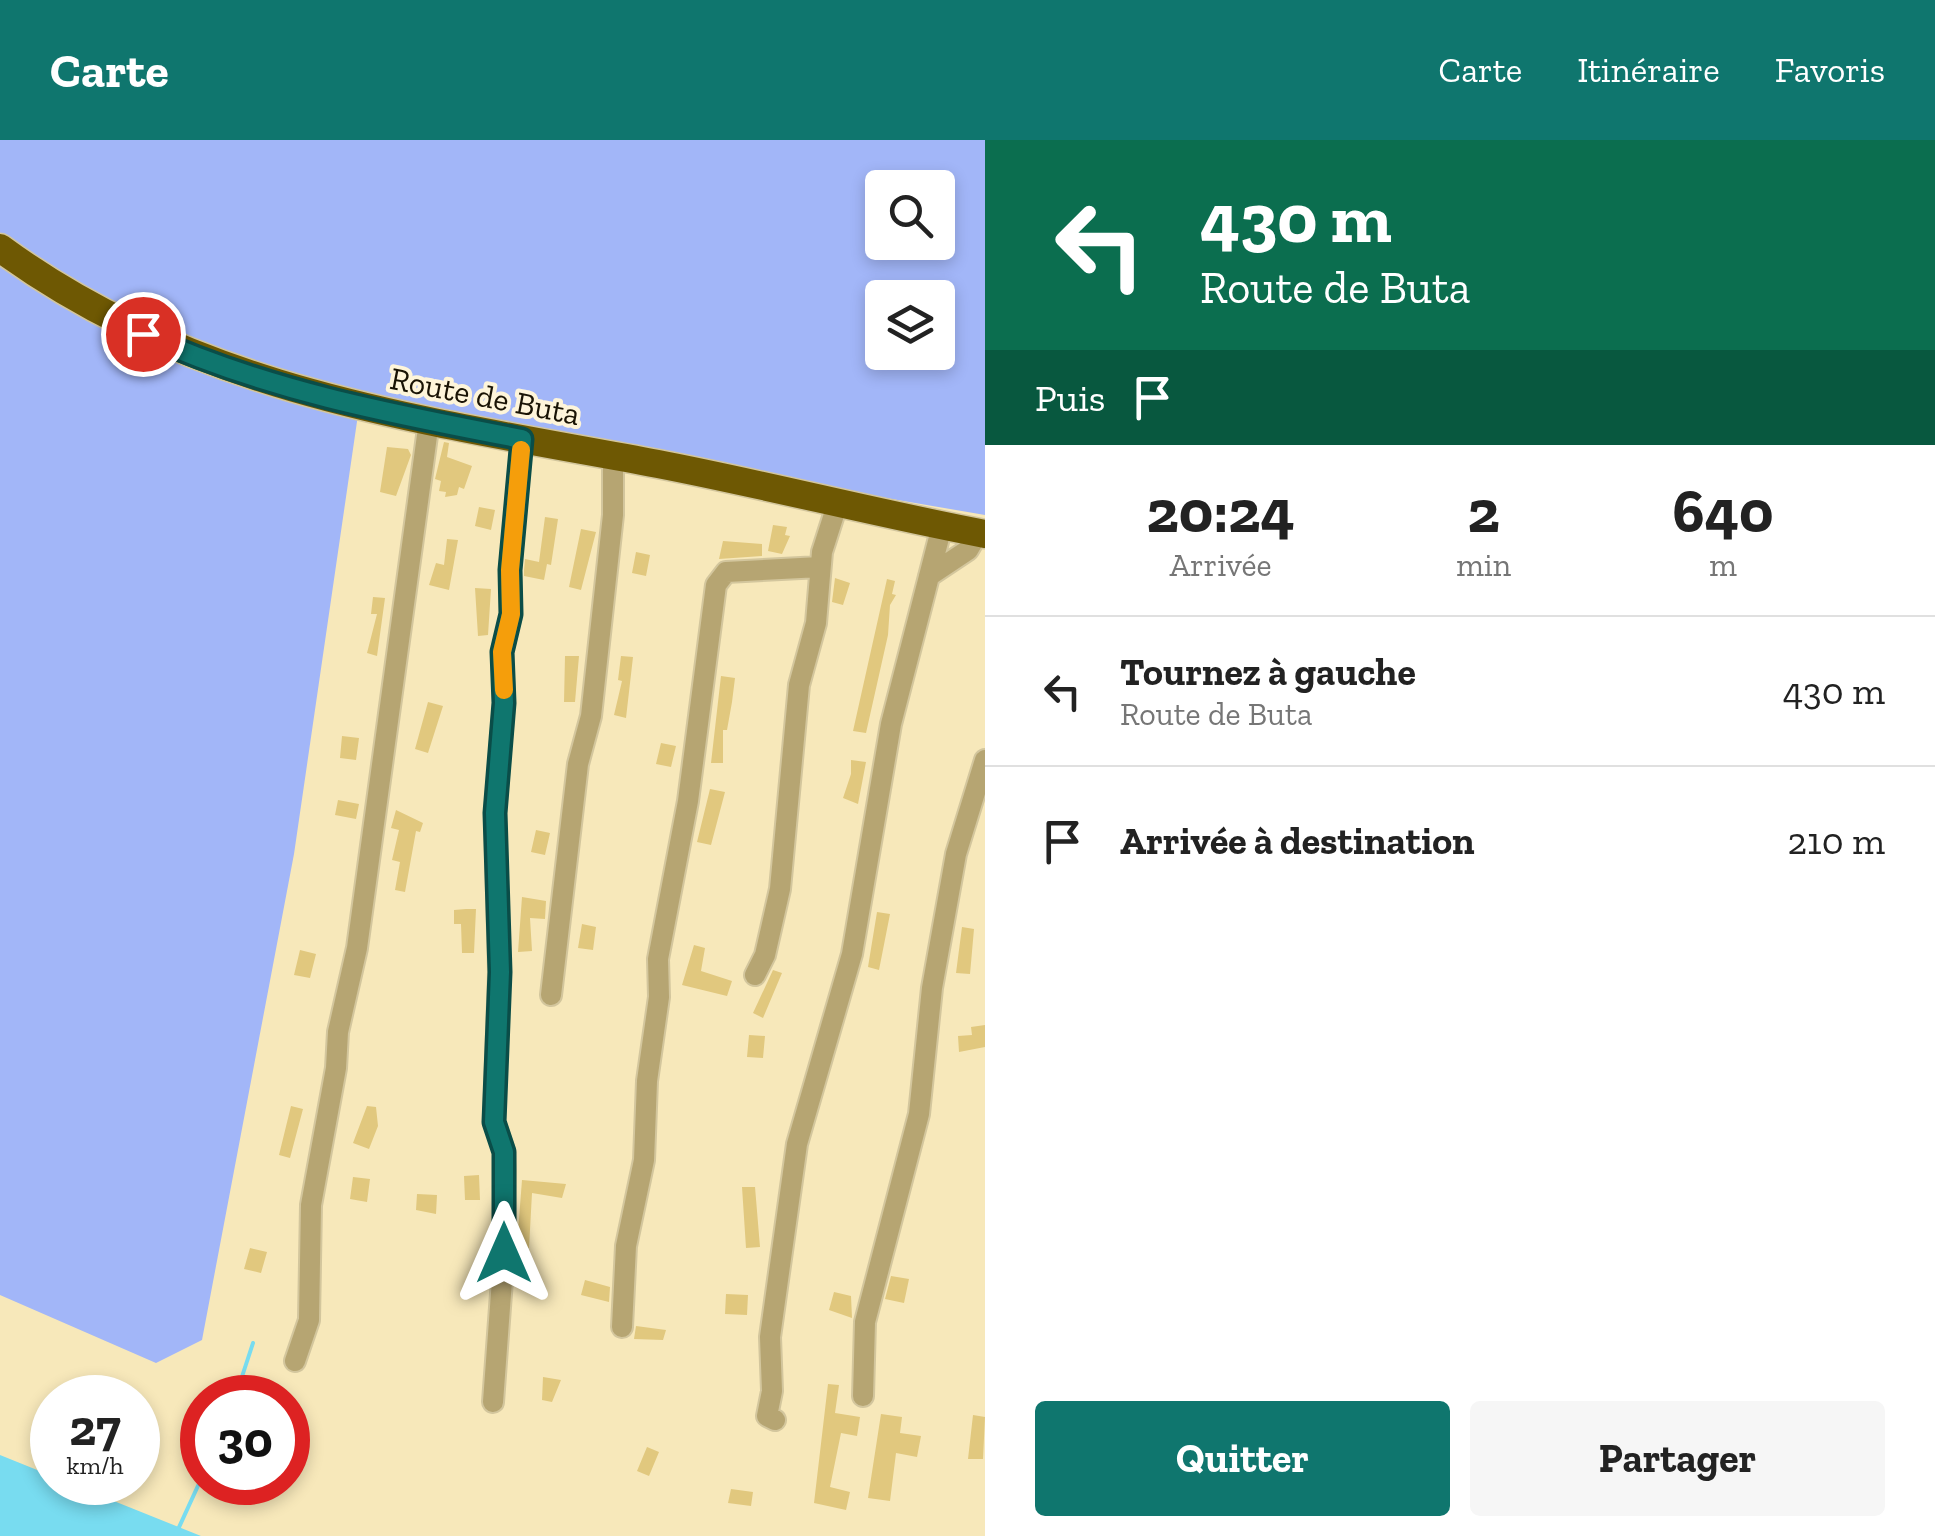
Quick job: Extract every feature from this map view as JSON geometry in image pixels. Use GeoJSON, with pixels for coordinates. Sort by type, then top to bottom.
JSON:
{"type":"FeatureCollection","features":[{"type":"Feature","properties":{"kind":"highway","name":"Route de Buta"},"geometry":{"type":"LineString","coordinates":[[0,248],[83,300],[196,358],[344,405],[981,533]]}},
{"type":"Feature","properties":{"kind":"street"},"geometry":{"type":"LineString","coordinates":[[295,1361],[309,1320],[311,1205],[336,1068],[338,1032],[357,948],[430,421]]}},
{"type":"Feature","properties":{"kind":"street"},"geometry":{"type":"LineString","coordinates":[[493,1402],[504,1253],[505,1170],[494,1122],[500,972],[495,813],[504,703],[502,652],[511,614],[510,570],[522,439]]}},
{"type":"Feature","properties":{"kind":"street"},"geometry":{"type":"LineString","coordinates":[[551,995],[578,764],[591,716],[612,514],[613,456]]}},
{"type":"Feature","properties":{"kind":"street"},"geometry":{"type":"LineString","coordinates":[[755,975],[764,955],[786,852],[785,806],[799,685],[816,623],[820,566],[838,502]]}},
{"type":"Feature","properties":{"kind":"street"},"geometry":{"type":"LineString","coordinates":[[775,1420],[767,1416],[772,1391],[770,1337],[795,1156],[852,954],[891,724],[942,526]]}},
{"type":"Feature","properties":{"kind":"street"},"geometry":{"type":"LineString","coordinates":[[929,576],[968,550],[981,533]]}},
{"type":"Feature","properties":{"kind":"street"},"geometry":{"type":"LineString","coordinates":[[622,1328],[626,1246],[644,1160],[649,1057],[660,997],[658,958],[688,801],[716,585],[726,572],[820,566]]}},
{"type":"Feature","properties":{"kind":"street"},"geometry":{"type":"LineString","coordinates":[[863,1396],[865,1322],[919,1114],[932,988],[956,854],[985,760]]}},
{"type":"Feature","properties":{"kind":"shaded area"},"geometry":{"type":"Polygon","coordinates":[[[0,140],[985,140],[985,515],[607,450],[360,401],[294,854],[202,1340],[156,1363],[0,1295],[0,140]]]}},
{"type":"Feature","properties":{"kind":"shaded area"},"geometry":{"type":"Polygon","coordinates":[[[0,1455],[30,1467],[30,1505],[124,1505],[201,1536],[0,1536],[0,1455]]]}},
{"type":"Feature","properties":{"kind":"building"},"geometry":{"type":"Polygon","coordinates":[[[444,442],[449,443],[447,457],[472,466],[464,489],[459,487],[457,495],[445,497],[446,492],[439,491],[441,481],[435,479],[444,442]]]}},
{"type":"Feature","properties":{"kind":"building"},"geometry":{"type":"Polygon","coordinates":[[[387,447],[408,449],[411,455],[396,496],[380,492],[387,447]]]}},
{"type":"Feature","properties":{"kind":"building"},"geometry":{"type":"Polygon","coordinates":[[[479,507],[495,510],[491,530],[475,526],[479,507]]]}},
{"type":"Feature","properties":{"kind":"building"},"geometry":{"type":"Polygon","coordinates":[[[545,517],[558,519],[551,565],[547,564],[544,580],[524,576],[524,570],[525,559],[539,562],[545,517]]]}},
{"type":"Feature","properties":{"kind":"building"},"geometry":{"type":"Polygon","coordinates":[[[773,525],[787,527],[785,535],[790,536],[782,554],[768,551],[773,525]]]}},
{"type":"Feature","properties":{"kind":"building"},"geometry":{"type":"Polygon","coordinates":[[[581,529],[596,532],[581,590],[569,587],[581,529]]]}},
{"type":"Feature","properties":{"kind":"building"},"geometry":{"type":"Polygon","coordinates":[[[447,539],[458,540],[449,590],[429,585],[436,563],[444,565],[447,539]]]}},
{"type":"Feature","properties":{"kind":"building"},"geometry":{"type":"Polygon","coordinates":[[[723,541],[762,544],[762,556],[719,559],[723,541]]]}},
{"type":"Feature","properties":{"kind":"building"},"geometry":{"type":"Polygon","coordinates":[[[636,552],[650,555],[646,576],[632,573],[636,552]]]}},
{"type":"Feature","properties":{"kind":"building"},"geometry":{"type":"Polygon","coordinates":[[[835,578],[850,583],[843,605],[832,602],[835,578]]]}},
{"type":"Feature","properties":{"kind":"building"},"geometry":{"type":"Polygon","coordinates":[[[887,579],[895,581],[892,594],[896,595],[890,605],[888,635],[866,733],[853,731],[887,579]]]}},
{"type":"Feature","properties":{"kind":"building"},"geometry":{"type":"Polygon","coordinates":[[[475,588],[491,589],[488,635],[478,636],[475,588]]]}},
{"type":"Feature","properties":{"kind":"building"},"geometry":{"type":"Polygon","coordinates":[[[373,597],[385,598],[377,656],[367,653],[377,614],[371,614],[373,597]]]}},
{"type":"Feature","properties":{"kind":"building"},"geometry":{"type":"Polygon","coordinates":[[[565,656],[579,656],[575,702],[564,702],[565,656]]]}},
{"type":"Feature","properties":{"kind":"building"},"geometry":{"type":"Polygon","coordinates":[[[621,656],[633,657],[626,718],[614,715],[622,681],[618,680],[621,656]]]}},
{"type":"Feature","properties":{"kind":"building"},"geometry":{"type":"Polygon","coordinates":[[[721,676],[735,678],[727,730],[723,730],[723,763],[711,763],[721,676]]]}},
{"type":"Feature","properties":{"kind":"building"},"geometry":{"type":"Polygon","coordinates":[[[428,702],[443,706],[428,753],[415,749],[428,702]]]}},
{"type":"Feature","properties":{"kind":"building"},"geometry":{"type":"Polygon","coordinates":[[[342,736],[359,738],[356,760],[340,758],[342,736]]]}},
{"type":"Feature","properties":{"kind":"building"},"geometry":{"type":"Polygon","coordinates":[[[661,743],[676,746],[671,767],[656,764],[661,743]]]}},
{"type":"Feature","properties":{"kind":"building"},"geometry":{"type":"Polygon","coordinates":[[[851,760],[866,762],[858,804],[843,798],[851,760]]]}},
{"type":"Feature","properties":{"kind":"building"},"geometry":{"type":"Polygon","coordinates":[[[710,789],[725,792],[711,845],[697,842],[710,789]]]}},
{"type":"Feature","properties":{"kind":"building"},"geometry":{"type":"Polygon","coordinates":[[[338,800],[359,804],[356,819],[335,815],[338,800]]]}},
{"type":"Feature","properties":{"kind":"building"},"geometry":{"type":"Polygon","coordinates":[[[396,810],[423,823],[420,832],[416,831],[405,892],[395,890],[400,862],[392,860],[399,830],[391,828],[396,810]]]}},
{"type":"Feature","properties":{"kind":"building"},"geometry":{"type":"Polygon","coordinates":[[[536,830],[550,833],[545,855],[531,852],[536,830]]]}},
{"type":"Feature","properties":{"kind":"building"},"geometry":{"type":"Polygon","coordinates":[[[522,897],[546,901],[545,919],[530,918],[532,951],[518,952],[522,897]]]}},
{"type":"Feature","properties":{"kind":"building"},"geometry":{"type":"Polygon","coordinates":[[[476,909],[474,953],[462,953],[461,924],[454,924],[454,910],[476,909]]]}},
{"type":"Feature","properties":{"kind":"building"},"geometry":{"type":"Polygon","coordinates":[[[877,912],[890,914],[879,970],[868,967],[877,912]]]}},
{"type":"Feature","properties":{"kind":"building"},"geometry":{"type":"Polygon","coordinates":[[[582,924],[596,927],[593,950],[578,948],[582,924]]]}},
{"type":"Feature","properties":{"kind":"building"},"geometry":{"type":"Polygon","coordinates":[[[962,927],[974,929],[970,974],[956,973],[962,927]]]}},
{"type":"Feature","properties":{"kind":"building"},"geometry":{"type":"Polygon","coordinates":[[[694,945],[705,948],[701,971],[732,981],[727,996],[682,985],[694,945]]]}},
{"type":"Feature","properties":{"kind":"building"},"geometry":{"type":"Polygon","coordinates":[[[300,950],[316,954],[310,978],[294,975],[300,950]]]}},
{"type":"Feature","properties":{"kind":"building"},"geometry":{"type":"Polygon","coordinates":[[[773,970],[782,973],[763,1018],[753,1013],[773,970]]]}},
{"type":"Feature","properties":{"kind":"building"},"geometry":{"type":"Polygon","coordinates":[[[985,1025],[985,1047],[959,1052],[958,1036],[972,1035],[971,1027],[985,1025]]]}},
{"type":"Feature","properties":{"kind":"building"},"geometry":{"type":"Polygon","coordinates":[[[749,1035],[765,1036],[763,1058],[747,1057],[749,1035]]]}},
{"type":"Feature","properties":{"kind":"building"},"geometry":{"type":"Polygon","coordinates":[[[291,1106],[303,1109],[290,1158],[279,1155],[291,1106]]]}},
{"type":"Feature","properties":{"kind":"building"},"geometry":{"type":"Polygon","coordinates":[[[367,1106],[376,1107],[378,1126],[369,1149],[353,1143],[367,1106]]]}},
{"type":"Feature","properties":{"kind":"building"},"geometry":{"type":"Polygon","coordinates":[[[479,1175],[480,1200],[465,1200],[464,1176],[479,1175]]]}},
{"type":"Feature","properties":{"kind":"building"},"geometry":{"type":"Polygon","coordinates":[[[353,1177],[370,1179],[367,1202],[350,1199],[353,1177]]]}},
{"type":"Feature","properties":{"kind":"building"},"geometry":{"type":"Polygon","coordinates":[[[522,1180],[566,1184],[562,1198],[532,1193],[529,1248],[521,1248],[518,1232],[522,1180]]]}},
{"type":"Feature","properties":{"kind":"building"},"geometry":{"type":"Polygon","coordinates":[[[742,1187],[755,1187],[760,1247],[746,1248],[742,1187]]]}},
{"type":"Feature","properties":{"kind":"building"},"geometry":{"type":"Polygon","coordinates":[[[417,1194],[437,1195],[436,1214],[416,1210],[417,1194]]]}},
{"type":"Feature","properties":{"kind":"building"},"geometry":{"type":"Polygon","coordinates":[[[250,1248],[267,1252],[261,1273],[244,1269],[250,1248]]]}},
{"type":"Feature","properties":{"kind":"building"},"geometry":{"type":"Polygon","coordinates":[[[891,1276],[909,1279],[904,1303],[885,1299],[891,1276]]]}},
{"type":"Feature","properties":{"kind":"building"},"geometry":{"type":"Polygon","coordinates":[[[585,1280],[610,1287],[609,1302],[581,1295],[585,1280]]]}},
{"type":"Feature","properties":{"kind":"building"},"geometry":{"type":"Polygon","coordinates":[[[834,1292],[851,1296],[852,1318],[829,1310],[834,1292]]]}},
{"type":"Feature","properties":{"kind":"building"},"geometry":{"type":"Polygon","coordinates":[[[726,1294],[748,1295],[747,1315],[725,1314],[726,1294]]]}},
{"type":"Feature","properties":{"kind":"building"},"geometry":{"type":"Polygon","coordinates":[[[636,1326],[666,1330],[663,1340],[634,1339],[636,1326]]]}},
{"type":"Feature","properties":{"kind":"building"},"geometry":{"type":"Polygon","coordinates":[[[543,1377],[561,1380],[552,1402],[542,1400],[543,1377]]]}},
{"type":"Feature","properties":{"kind":"building"},"geometry":{"type":"Polygon","coordinates":[[[828,1384],[839,1385],[835,1413],[860,1417],[857,1436],[841,1433],[830,1487],[850,1492],[846,1510],[814,1503],[828,1384]]]}},
{"type":"Feature","properties":{"kind":"building"},"geometry":{"type":"Polygon","coordinates":[[[881,1414],[902,1417],[900,1433],[921,1436],[917,1457],[896,1453],[890,1501],[868,1498],[881,1414]]]}},
{"type":"Feature","properties":{"kind":"building"},"geometry":{"type":"Polygon","coordinates":[[[973,1415],[985,1417],[983,1459],[968,1459],[973,1415]]]}},
{"type":"Feature","properties":{"kind":"building"},"geometry":{"type":"Polygon","coordinates":[[[647,1447],[659,1452],[649,1476],[637,1471],[647,1447]]]}},
{"type":"Feature","properties":{"kind":"building"},"geometry":{"type":"Polygon","coordinates":[[[731,1489],[753,1492],[751,1506],[728,1503],[731,1489]]]}},
{"type":"Feature","properties":{"kind":"waterway"},"geometry":{"type":"LineString","coordinates":[[243,1375],[253,1343]]}},
{"type":"Feature","properties":{"kind":"waterway"},"geometry":{"type":"LineString","coordinates":[[175,1536],[189,1505]]}},
{"type":"Feature","properties":{"kind":"slow traffic"},"geometry":{"type":"LineString","coordinates":[[504,690],[502,652],[511,614],[510,570],[521,450]]}},
{"type":"Feature","properties":{"kind":"route"},"geometry":{"type":"LineString","coordinates":[[143,334],[257,380],[344,405],[522,439],[510,570],[511,614],[502,652],[504,703],[495,813],[500,972],[494,1122],[504,1152],[504,1253]]}}]}
